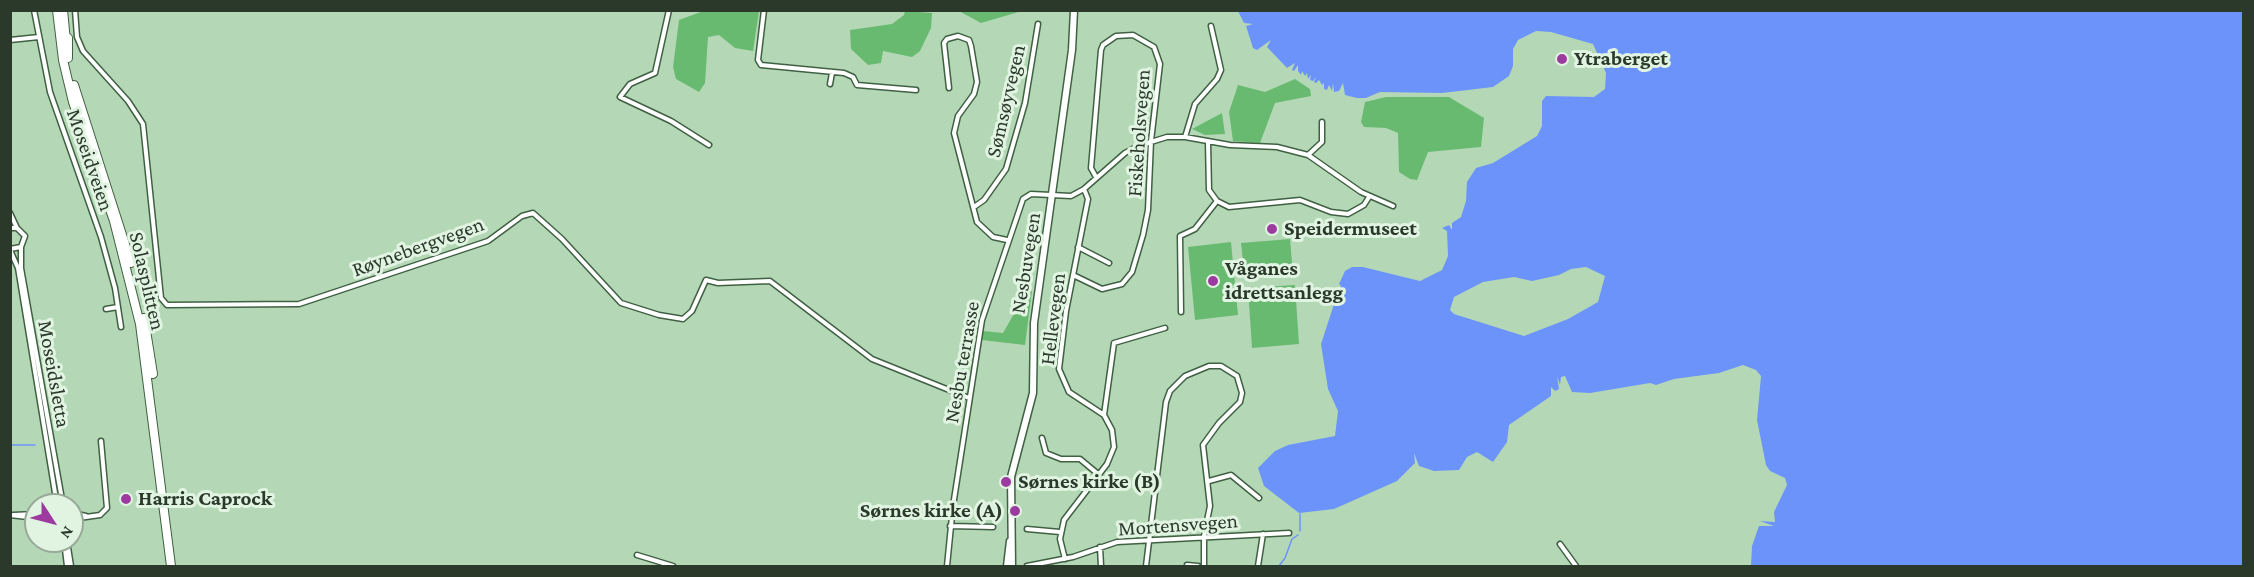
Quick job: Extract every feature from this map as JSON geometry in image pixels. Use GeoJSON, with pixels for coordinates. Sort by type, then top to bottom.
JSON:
{"type":"FeatureCollection","features":[{"type":"Feature","properties":{"kind":"highway","name":"Solasplitten"},"geometry":{"type":"LineString","coordinates":[[57,10],[71,94],[116,231],[140,324],[172,566]]}},
{"type":"Feature","properties":{"kind":"highway","name":"Solasplitten"},"geometry":{"type":"LineString","coordinates":[[63,10],[68,57],[79,100],[127,248],[143,314],[154,381],[172,566]]}},
{"type":"Feature","properties":{"kind":"highway"},"geometry":{"type":"LineString","coordinates":[[67,10],[68,57]]}},
{"type":"Feature","properties":{"kind":"main road","name":"Nesbuvegen"},"geometry":{"type":"LineString","coordinates":[[1012,567],[1011,477],[1033,393],[1034,323],[1072,50],[1074,10]]}},
{"type":"Feature","properties":{"kind":"main road","name":"Nesbuvegen"},"geometry":{"type":"LineString","coordinates":[[1007,567],[1011,520]]}},
{"type":"Feature","properties":{"kind":"street","name":"Moseidveien"},"geometry":{"type":"LineString","coordinates":[[34,10],[50,92],[101,237],[121,327]]}},
{"type":"Feature","properties":{"kind":"street","name":"Røynebergvegen"},"geometry":{"type":"LineString","coordinates":[[75,10],[77,37],[83,51],[128,101],[143,124],[161,298],[167,305],[299,304],[488,241],[522,216],[532,213],[562,239],[621,303],[659,315],[683,319],[692,311],[706,280],[718,283],[770,280],[872,359],[969,398]]}},
{"type":"Feature","properties":{"kind":"street"},"geometry":{"type":"LineString","coordinates":[[669,10],[655,73],[630,84],[620,97],[671,121],[709,145]]}},
{"type":"Feature","properties":{"kind":"street"},"geometry":{"type":"LineString","coordinates":[[764,10],[758,60],[763,66],[849,75],[857,85],[916,90]]}},
{"type":"Feature","properties":{"kind":"street","name":"Sømsøyvegen"},"geometry":{"type":"LineString","coordinates":[[974,207],[984,200],[1003,177],[1006,169],[1025,103],[1038,24]]}},
{"type":"Feature","properties":{"kind":"street"},"geometry":{"type":"LineString","coordinates":[[1185,136],[1195,104],[1217,79],[1221,70],[1211,26]]}},
{"type":"Feature","properties":{"kind":"street"},"geometry":{"type":"LineString","coordinates":[[949,88],[944,44],[947,39],[958,36],[969,40],[976,73],[976,89],[957,116],[954,133],[977,222],[993,237],[1007,240]]}},
{"type":"Feature","properties":{"kind":"street","name":"Fiskeholsvegen"},"geometry":{"type":"LineString","coordinates":[[1073,275],[1095,287],[1110,289],[1122,284],[1132,272],[1148,210],[1151,141],[1160,79],[1159,55],[1149,43],[1139,37],[1116,36],[1103,45],[1101,50],[1091,168],[1096,177]]}},
{"type":"Feature","properties":{"kind":"street"},"geometry":{"type":"LineString","coordinates":[[10,40],[39,37]]}},
{"type":"Feature","properties":{"kind":"street"},"geometry":{"type":"LineString","coordinates":[[830,84],[832,73]]}},
{"type":"Feature","properties":{"kind":"street"},"geometry":{"type":"LineString","coordinates":[[1308,156],[1322,141],[1322,122]]}},
{"type":"Feature","properties":{"kind":"street"},"geometry":{"type":"LineString","coordinates":[[1053,197],[1071,196],[1084,189],[1125,153],[1151,141],[1185,136],[1209,142],[1277,147],[1308,156],[1368,196],[1393,206]]}},
{"type":"Feature","properties":{"kind":"street"},"geometry":{"type":"LineString","coordinates":[[1209,142],[1209,190],[1217,201],[1229,207],[1248,207],[1300,200],[1331,212],[1348,214],[1364,205],[1368,196]]}},
{"type":"Feature","properties":{"kind":"street","name":"Hellevegen"},"geometry":{"type":"LineString","coordinates":[[1084,189],[1088,199],[1060,351],[1060,376],[1074,396],[1104,415]]}},
{"type":"Feature","properties":{"kind":"street","name":"Nesbu terrasse"},"geometry":{"type":"LineString","coordinates":[[947,567],[969,398],[982,320],[1023,198],[1031,194],[1053,197]]}},
{"type":"Feature","properties":{"kind":"street"},"geometry":{"type":"LineString","coordinates":[[1181,312],[1180,236],[1195,229],[1217,201]]}},
{"type":"Feature","properties":{"kind":"street"},"geometry":{"type":"LineString","coordinates":[[10,213],[17,228],[10,228]]}},
{"type":"Feature","properties":{"kind":"street","name":"Moseidsletta"},"geometry":{"type":"LineString","coordinates":[[17,228],[25,236],[21,247],[23,279],[61,493]]}},
{"type":"Feature","properties":{"kind":"street"},"geometry":{"type":"LineString","coordinates":[[10,249],[21,247]]}},
{"type":"Feature","properties":{"kind":"street"},"geometry":{"type":"LineString","coordinates":[[1078,247],[1109,262]]}},
{"type":"Feature","properties":{"kind":"street","name":"Moseidsletta"},"geometry":{"type":"LineString","coordinates":[[10,249],[18,268],[55,493]]}},
{"type":"Feature","properties":{"kind":"street"},"geometry":{"type":"LineString","coordinates":[[106,309],[118,307]]}},
{"type":"Feature","properties":{"kind":"street"},"geometry":{"type":"LineString","coordinates":[[1065,559],[1060,532],[1067,513],[1107,464],[1114,447],[1112,430],[1104,415],[1114,342],[1165,328]]}},
{"type":"Feature","properties":{"kind":"street"},"geometry":{"type":"LineString","coordinates":[[1146,567],[1166,402],[1170,391],[1185,376],[1209,366],[1221,366],[1237,376],[1242,393],[1240,402],[1210,434],[1203,445],[1209,481],[1210,506],[1204,536],[1204,567]]}},
{"type":"Feature","properties":{"kind":"street"},"geometry":{"type":"LineString","coordinates":[[1042,438],[1046,453],[1060,459],[1080,459],[1098,474]]}},
{"type":"Feature","properties":{"kind":"street"},"geometry":{"type":"LineString","coordinates":[[84,518],[103,514],[108,503],[101,441]]}},
{"type":"Feature","properties":{"kind":"street"},"geometry":{"type":"LineString","coordinates":[[1209,481],[1230,475],[1258,498]]}},
{"type":"Feature","properties":{"kind":"street"},"geometry":{"type":"LineString","coordinates":[[84,515],[93,517]]}},
{"type":"Feature","properties":{"kind":"street"},"geometry":{"type":"LineString","coordinates":[[951,526],[993,527]]}},
{"type":"Feature","properties":{"kind":"street"},"geometry":{"type":"LineString","coordinates":[[1027,529],[1060,532]]}},
{"type":"Feature","properties":{"kind":"street","name":"Mortensvegen"},"geometry":{"type":"LineString","coordinates":[[1027,567],[1065,559],[1117,542],[1289,533]]}},
{"type":"Feature","properties":{"kind":"street","name":"Mortensvegen"},"geometry":{"type":"LineString","coordinates":[[1258,567],[1263,534]]}},
{"type":"Feature","properties":{"kind":"street"},"geometry":{"type":"LineString","coordinates":[[1560,544],[1576,567]]}},
{"type":"Feature","properties":{"kind":"street"},"geometry":{"type":"LineString","coordinates":[[1100,547],[1101,567]]}},
{"type":"Feature","properties":{"kind":"street"},"geometry":{"type":"LineString","coordinates":[[637,555],[673,567]]}},
{"type":"Feature","properties":{"kind":"street"},"geometry":{"type":"LineString","coordinates":[[1187,565],[1198,567]]}},
{"type":"Feature","properties":{"kind":"green space"},"geometry":{"type":"Polygon","coordinates":[[[706,10],[759,11],[753,51],[735,48],[719,35],[708,37],[705,83],[699,92],[676,79],[673,67],[679,20],[706,10]]]}},
{"type":"Feature","properties":{"kind":"green space"},"geometry":{"type":"Polygon","coordinates":[[[905,11],[932,13],[931,28],[920,51],[912,57],[883,51],[881,63],[868,65],[851,49],[850,30],[892,24],[904,15],[905,11]]]}},
{"type":"Feature","properties":{"kind":"green space"},"geometry":{"type":"Polygon","coordinates":[[[959,11],[1022,11],[981,23],[959,11]]]}},
{"type":"Feature","properties":{"kind":"green space"},"geometry":{"type":"Polygon","coordinates":[[[1295,79],[1310,89],[1311,96],[1275,103],[1260,143],[1233,141],[1229,112],[1238,85],[1265,92],[1295,79]]]}},
{"type":"Feature","properties":{"kind":"green space"},"geometry":{"type":"Polygon","coordinates":[[[1386,97],[1449,97],[1484,118],[1481,147],[1428,152],[1417,180],[1410,179],[1399,172],[1398,133],[1386,128],[1364,127],[1361,122],[1365,102],[1386,97]]]}},
{"type":"Feature","properties":{"kind":"green space"},"geometry":{"type":"Polygon","coordinates":[[[1222,113],[1225,134],[1205,135],[1192,129],[1222,113]]]}},
{"type":"Feature","properties":{"kind":"green space"},"geometry":{"type":"Polygon","coordinates":[[[1290,239],[1293,275],[1245,279],[1241,243],[1290,239]]]}},
{"type":"Feature","properties":{"kind":"green space","name":"Våganes idrettsanlegg"},"geometry":{"type":"Polygon","coordinates":[[[1231,242],[1238,315],[1195,320],[1188,247],[1231,242]]]}},
{"type":"Feature","properties":{"kind":"green space"},"geometry":{"type":"Polygon","coordinates":[[[1295,285],[1299,344],[1252,348],[1248,288],[1295,285]]]}},
{"type":"Feature","properties":{"kind":"green space"},"geometry":{"type":"Polygon","coordinates":[[[1027,291],[1032,291],[1025,345],[982,340],[983,331],[1003,333],[1027,291]]]}},
{"type":"Feature","properties":{"kind":"water"},"geometry":{"type":"Polygon","coordinates":[[[1238,11],[2243,11],[2243,566],[1751,566],[1752,546],[1759,526],[1774,526],[1760,521],[1775,522],[1774,512],[1787,485],[1785,478],[1770,471],[1766,465],[1757,420],[1761,376],[1756,370],[1743,365],[1719,373],[1674,379],[1656,385],[1650,383],[1590,393],[1572,392],[1565,376],[1561,377],[1560,385],[1557,376],[1559,389],[1555,391],[1551,387],[1551,396],[1509,425],[1507,442],[1493,462],[1477,452],[1467,457],[1459,470],[1434,471],[1419,466],[1414,453],[1415,463],[1397,481],[1334,509],[1299,513],[1264,486],[1258,468],[1275,451],[1288,445],[1335,436],[1338,411],[1328,389],[1321,344],[1337,295],[1333,293],[1334,291],[1339,292],[1341,286],[1339,284],[1345,271],[1352,267],[1363,267],[1420,281],[1442,270],[1448,256],[1447,231],[1442,228],[1449,225],[1452,230],[1452,223],[1461,217],[1466,201],[1467,182],[1476,168],[1493,163],[1537,136],[1542,126],[1542,101],[1546,96],[1594,97],[1605,89],[1606,73],[1593,44],[1551,32],[1536,31],[1518,40],[1513,49],[1513,66],[1509,76],[1493,87],[1442,93],[1380,92],[1366,98],[1357,98],[1345,95],[1343,83],[1339,91],[1334,92],[1333,83],[1332,91],[1329,85],[1327,90],[1324,89],[1324,83],[1322,85],[1319,80],[1314,82],[1316,77],[1313,81],[1310,80],[1311,75],[1308,79],[1307,73],[1305,76],[1302,71],[1301,75],[1298,65],[1294,71],[1292,70],[1295,63],[1287,68],[1267,47],[1271,40],[1257,50],[1253,48],[1246,26],[1253,24],[1244,23],[1238,11]],[[1586,267],[1571,269],[1559,275],[1532,281],[1514,277],[1483,282],[1454,297],[1450,310],[1454,314],[1524,336],[1568,319],[1598,302],[1605,276],[1586,267]]]}},
{"type":"Feature","properties":{"kind":"waterway"},"geometry":{"type":"LineString","coordinates":[[10,445],[35,445]]}},
{"type":"Feature","properties":{"kind":"waterway"},"geometry":{"type":"LineString","coordinates":[[1300,514],[1300,531]]}},
{"type":"Feature","properties":{"kind":"waterway"},"geometry":{"type":"LineString","coordinates":[[1279,566],[1285,558],[1292,539],[1298,535]]}},
{"type":"Feature","properties":{"kind":"place","name":"Ytraberget"},"geometry":{"type":"Point","coordinates":[1562,59]}},
{"type":"Feature","properties":{"kind":"place","name":"Speidermuseet"},"geometry":{"type":"Point","coordinates":[1272,229]}},
{"type":"Feature","properties":{"kind":"place","name":"Våganes idrettsanlegg"},"geometry":{"type":"Point","coordinates":[1213,281]}},
{"type":"Feature","properties":{"kind":"place","name":"Sørnes kirke (B)"},"geometry":{"type":"Point","coordinates":[1006,482]}},
{"type":"Feature","properties":{"kind":"place","name":"Harris Caprock"},"geometry":{"type":"Point","coordinates":[126,499]}},
{"type":"Feature","properties":{"kind":"place","name":"Sørnes kirke (A)"},"geometry":{"type":"Point","coordinates":[1015,511]}}]}
